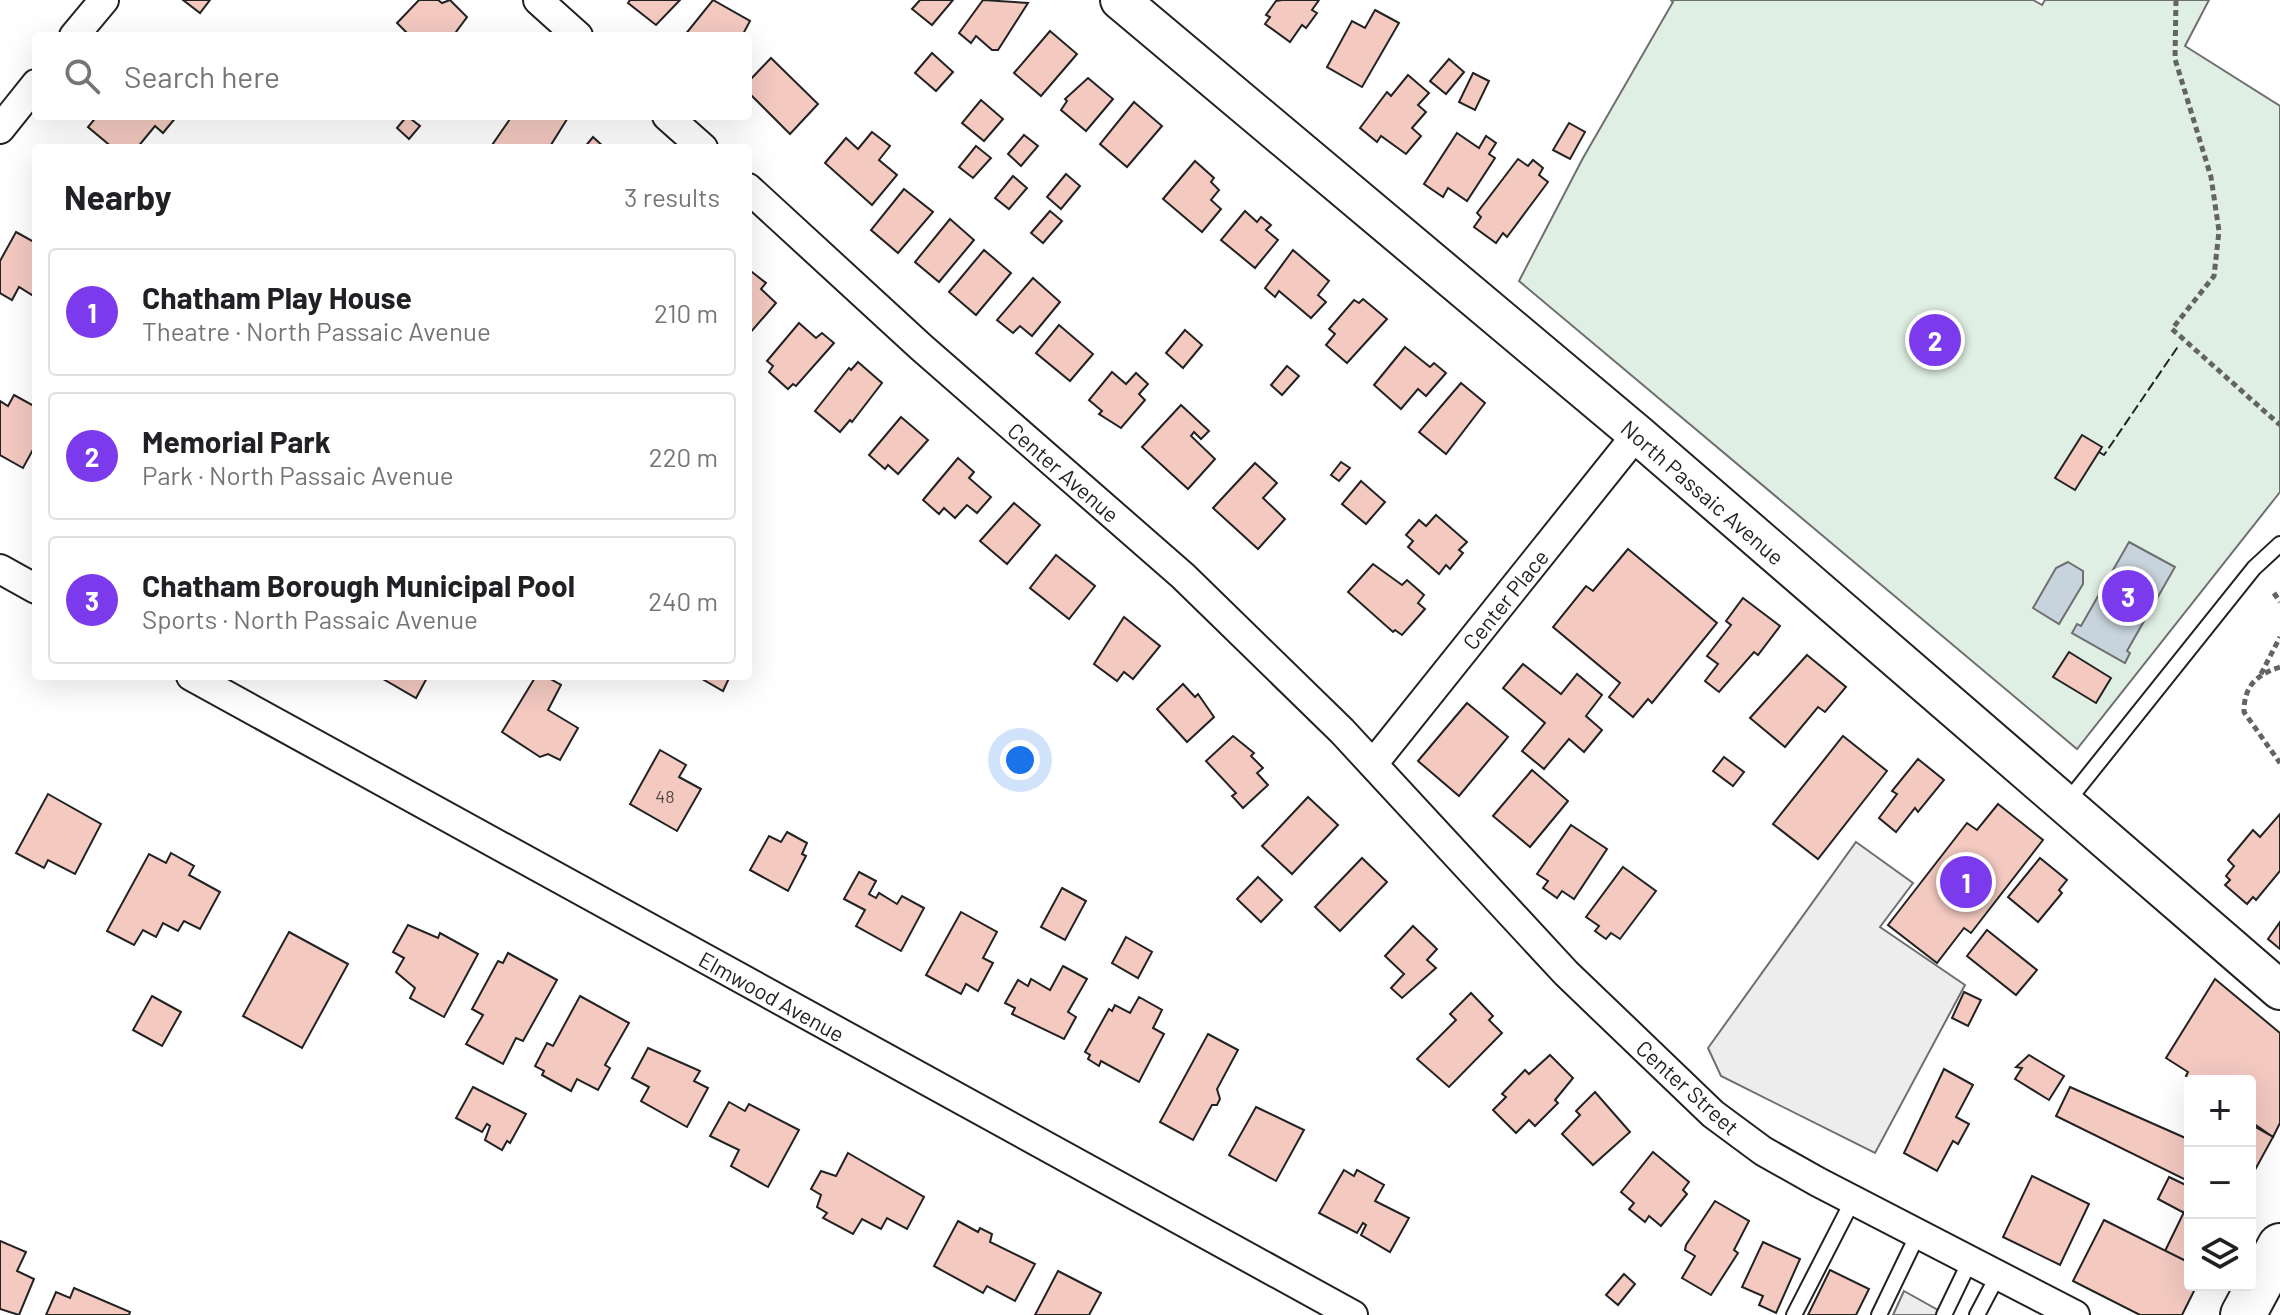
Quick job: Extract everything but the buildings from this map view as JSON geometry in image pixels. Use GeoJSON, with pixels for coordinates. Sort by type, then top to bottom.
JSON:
{"type":"FeatureCollection","features":[{"type":"Feature","properties":{"kind":"main road","name":"North Passaic Avenue"},"geometry":{"type":"LineString","coordinates":[[1120,0],[1637,434],[2280,990]]}},
{"type":"Feature","properties":{"kind":"main road"},"geometry":{"type":"LineString","coordinates":[[2243,1315],[2280,1246]]}},
{"type":"Feature","properties":{"kind":"street"},"geometry":{"type":"LineString","coordinates":[[77,32],[104,0]]}},
{"type":"Feature","properties":{"kind":"street"},"geometry":{"type":"LineString","coordinates":[[538,0],[574,32]]}},
{"type":"Feature","properties":{"kind":"street"},"geometry":{"type":"LineString","coordinates":[[4,118],[32,88]]}},
{"type":"Feature","properties":{"kind":"street"},"geometry":{"type":"LineString","coordinates":[[672,120],[698,144]]}},
{"type":"Feature","properties":{"kind":"street","name":"Center Avenue"},"geometry":{"type":"LineString","coordinates":[[752,192],[921,347],[1183,576],[1373,764]]}},
{"type":"Feature","properties":{"kind":"street","name":"Center Place"},"geometry":{"type":"LineString","coordinates":[[1373,764],[1637,434]]}},
{"type":"Feature","properties":{"kind":"street"},"geometry":{"type":"LineString","coordinates":[[0,569],[32,587]]}},
{"type":"Feature","properties":{"kind":"street","name":"Elmwood Avenue"},"geometry":{"type":"LineString","coordinates":[[198,680],[1353,1315]]}},
{"type":"Feature","properties":{"kind":"street","name":"Center Street"},"geometry":{"type":"LineString","coordinates":[[1373,764],[1566,973],[1713,1114],[1763,1151],[2075,1315]]}},
{"type":"Feature","properties":{"kind":"lane"},"geometry":{"type":"LineString","coordinates":[[2064,806],[2254,568],[2280,544]]}},
{"type":"Feature","properties":{"kind":"lane"},"geometry":{"type":"LineString","coordinates":[[1794,1315],[1853,1200]]}},
{"type":"Feature","properties":{"kind":"lane"},"geometry":{"type":"LineString","coordinates":[[1879,1315],[1918,1234]]}},
{"type":"Feature","properties":{"kind":"lane"},"geometry":{"type":"LineString","coordinates":[[1944,1315],[1970,1261]]}},
{"type":"Feature","properties":{"kind":"lane"},"geometry":{"type":"LineString","coordinates":[[1977,1315],[1998,1275]]}},
{"type":"Feature","properties":{"kind":"path"},"geometry":{"type":"LineString","coordinates":[[2176,0],[2175,59],[2211,177],[2219,231],[2214,276],[2172,329],[2280,425]]}},
{"type":"Feature","properties":{"kind":"path"},"geometry":{"type":"LineString","coordinates":[[2274,593],[2280,602]]}},
{"type":"Feature","properties":{"kind":"path"},"geometry":{"type":"LineString","coordinates":[[2280,637],[2261,674],[2250,685],[2244,712],[2280,763]]}},
{"type":"Feature","properties":{"kind":"path"},"geometry":{"type":"LineString","coordinates":[[2261,674],[2280,667]]}},
{"type":"Feature","properties":{"kind":"green space"},"geometry":{"type":"Polygon","coordinates":[[[1671,0],[2033,0],[2042,5],[2045,0],[2209,0],[2185,46],[2280,106],[2280,492],[2077,749],[1519,281],[1583,158],[1673,2],[1671,0]]]}},
{"type":"Feature","properties":{"kind":"shaded area"},"geometry":{"type":"Polygon","coordinates":[[[2129,542],[2175,567],[2127,651],[2130,653],[2125,663],[2072,633],[2077,624],[2081,626],[2129,542]]]}},
{"type":"Feature","properties":{"kind":"shaded area"},"geometry":{"type":"Polygon","coordinates":[[[2068,562],[2083,571],[2083,584],[2059,624],[2033,608],[2056,568],[2068,562]]]}},
{"type":"Feature","properties":{"kind":"shaded area"},"geometry":{"type":"Polygon","coordinates":[[[1856,842],[1913,883],[1880,927],[1965,985],[1875,1153],[1721,1076],[1708,1048],[1856,842]]]}},
{"type":"Feature","properties":{"kind":"shaded area"},"geometry":{"type":"Polygon","coordinates":[[[1904,1291],[1945,1314],[1893,1315],[1904,1291]]]}},
{"type":"Feature","properties":{"kind":"fence"},"geometry":{"type":"LineString","coordinates":[[2099,452],[2104,455],[2179,345]]}},
{"type":"Feature","properties":{"kind":"place","name":"Memorial Park"},"geometry":{"type":"Point","coordinates":[1935,340]}},
{"type":"Feature","properties":{"kind":"place","name":"Chatham Borough Municipal Pool"},"geometry":{"type":"Point","coordinates":[2128,596]}},
{"type":"Feature","properties":{"kind":"place","name":"Chatham Play House"},"geometry":{"type":"Point","coordinates":[1966,882]}}]}
